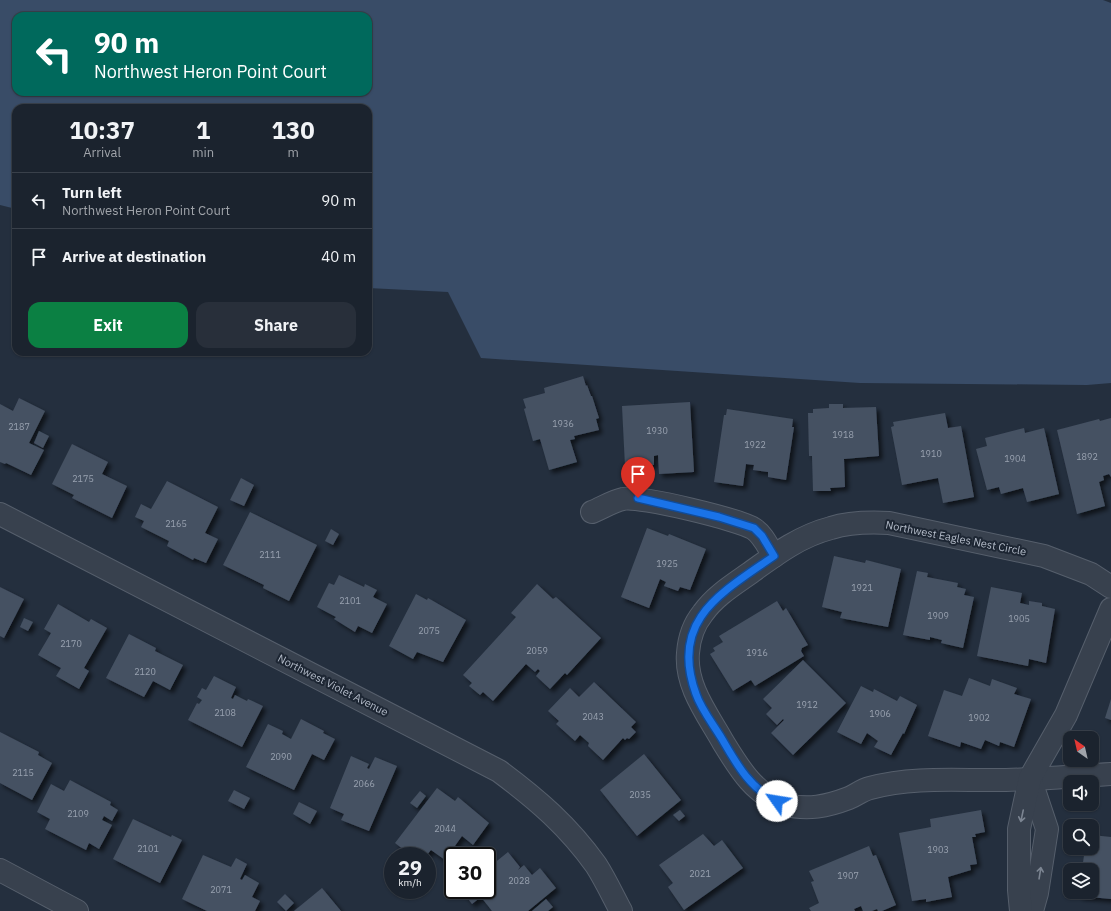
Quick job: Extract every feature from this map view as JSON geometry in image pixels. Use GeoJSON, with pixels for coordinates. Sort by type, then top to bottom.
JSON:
{"type":"FeatureCollection","features":[{"type":"Feature","properties":{"kind":"street"},"geometry":{"type":"LineString","coordinates":[[592,512],[623,498],[638,498],[719,517],[754,528],[762,536],[774,556]]}},
{"type":"Feature","properties":{"kind":"street","name":"Northwest Violet Avenue"},"geometry":{"type":"LineString","coordinates":[[0,514],[499,771],[536,798],[568,830],[596,866],[621,911]]}},
{"type":"Feature","properties":{"kind":"street","name":"Northwest Eagles Nest Circle"},"geometry":{"type":"LineString","coordinates":[[1111,587],[1092,574],[1044,556],[889,524],[866,522],[832,527],[807,536],[774,556],[714,600],[702,614],[693,629],[688,652],[688,670],[696,696],[738,766],[750,783],[770,798],[785,804],[818,808],[850,798],[866,789],[893,782],[1111,774]]}},
{"type":"Feature","properties":{"kind":"street"},"geometry":{"type":"LineString","coordinates":[[1022,911],[1019,890],[1019,829],[1030,778],[1066,715],[1111,609]]}},
{"type":"Feature","properties":{"kind":"street"},"geometry":{"type":"LineString","coordinates":[[1030,778],[1047,829],[1037,893],[1032,911]]}},
{"type":"Feature","properties":{"kind":"street"},"geometry":{"type":"LineString","coordinates":[[0,870],[77,911]]}},
{"type":"Feature","properties":{"kind":"water"},"geometry":{"type":"Polygon","coordinates":[[[0,0],[1103,0],[1111,3],[1111,383],[1087,385],[860,383],[481,358],[448,292],[372,288],[372,104],[12,104],[12,208],[0,205],[0,0]]]}},
{"type":"Feature","properties":{"kind":"building"},"geometry":{"type":"Polygon","coordinates":[[[583,376],[586,386],[587,385],[592,396],[599,418],[596,419],[599,430],[574,436],[575,439],[570,440],[577,462],[549,470],[540,439],[533,441],[524,409],[526,408],[523,399],[545,393],[544,388],[583,376]]]}},
{"type":"Feature","properties":{"kind":"building"},"geometry":{"type":"Polygon","coordinates":[[[19,398],[45,411],[29,443],[44,450],[31,475],[6,463],[0,462],[0,404],[13,411],[19,398]]]}},
{"type":"Feature","properties":{"kind":"building"},"geometry":{"type":"Polygon","coordinates":[[[690,402],[694,472],[659,474],[658,455],[654,456],[654,465],[625,466],[622,406],[690,402]]]}},
{"type":"Feature","properties":{"kind":"building"},"geometry":{"type":"Polygon","coordinates":[[[829,404],[843,404],[843,408],[876,407],[879,456],[844,459],[845,487],[830,488],[831,491],[813,491],[812,456],[809,456],[808,413],[813,413],[813,409],[829,408],[829,404]]]}},
{"type":"Feature","properties":{"kind":"building"},"geometry":{"type":"Polygon","coordinates":[[[727,409],[793,419],[792,427],[794,427],[786,480],[768,477],[768,472],[753,470],[754,465],[746,464],[743,486],[714,482],[724,415],[726,415],[727,409]]]}},
{"type":"Feature","properties":{"kind":"building"},"geometry":{"type":"Polygon","coordinates":[[[945,413],[948,428],[961,426],[974,497],[943,503],[938,478],[902,485],[891,427],[894,426],[893,422],[945,413]]]}},
{"type":"Feature","properties":{"kind":"building"},"geometry":{"type":"Polygon","coordinates":[[[1111,418],[1111,477],[1109,474],[1103,476],[1104,480],[1099,482],[1105,506],[1077,514],[1057,430],[1099,419],[1100,421],[1111,418]]]}},
{"type":"Feature","properties":{"kind":"building"},"geometry":{"type":"Polygon","coordinates":[[[1024,428],[1025,433],[1044,428],[1059,494],[1027,502],[1023,488],[1001,494],[999,487],[987,490],[976,449],[987,446],[985,438],[1024,428]]]}},
{"type":"Feature","properties":{"kind":"building"},"geometry":{"type":"Polygon","coordinates":[[[39,431],[49,436],[43,448],[34,443],[39,431]]]}},
{"type":"Feature","properties":{"kind":"building"},"geometry":{"type":"Polygon","coordinates":[[[72,444],[108,462],[102,474],[127,486],[112,518],[72,498],[74,495],[52,484],[72,444]]]}},
{"type":"Feature","properties":{"kind":"building"},"geometry":{"type":"Polygon","coordinates":[[[241,478],[254,485],[244,506],[230,500],[241,478]]]}},
{"type":"Feature","properties":{"kind":"building"},"geometry":{"type":"Polygon","coordinates":[[[167,481],[218,507],[205,533],[218,539],[206,563],[194,558],[193,560],[167,546],[169,541],[141,527],[144,521],[135,517],[141,504],[151,509],[167,481]]]}},
{"type":"Feature","properties":{"kind":"building"},"geometry":{"type":"Polygon","coordinates":[[[250,512],[317,545],[289,601],[263,588],[264,585],[223,565],[250,512]]]}},
{"type":"Feature","properties":{"kind":"building"},"geometry":{"type":"Polygon","coordinates":[[[647,528],[668,536],[669,534],[706,549],[690,590],[680,587],[678,591],[664,586],[666,582],[660,579],[649,608],[621,597],[647,528]]]}},
{"type":"Feature","properties":{"kind":"building"},"geometry":{"type":"Polygon","coordinates":[[[331,529],[339,534],[333,545],[325,541],[331,529]]]}},
{"type":"Feature","properties":{"kind":"building"},"geometry":{"type":"Polygon","coordinates":[[[834,556],[865,563],[866,560],[901,569],[888,627],[840,618],[842,612],[822,607],[834,556]]]}},
{"type":"Feature","properties":{"kind":"building"},"geometry":{"type":"Polygon","coordinates":[[[917,571],[928,573],[927,577],[958,583],[957,587],[966,589],[964,595],[974,597],[963,648],[941,643],[942,640],[930,637],[930,640],[903,635],[917,571]]]}},
{"type":"Feature","properties":{"kind":"building"},"geometry":{"type":"Polygon","coordinates":[[[339,575],[364,587],[365,584],[377,590],[373,597],[387,604],[372,633],[358,626],[355,632],[334,619],[336,617],[317,607],[329,583],[334,585],[339,575]]]}},
{"type":"Feature","properties":{"kind":"building"},"geometry":{"type":"Polygon","coordinates":[[[537,584],[553,599],[556,597],[601,638],[567,675],[565,673],[550,689],[536,676],[540,671],[538,669],[535,672],[526,664],[493,701],[483,692],[480,695],[469,686],[472,683],[463,675],[516,617],[511,613],[537,584]]]}},
{"type":"Feature","properties":{"kind":"building"},"geometry":{"type":"Polygon","coordinates":[[[0,587],[24,599],[4,638],[0,636],[0,587]]]}},
{"type":"Feature","properties":{"kind":"building"},"geometry":{"type":"Polygon","coordinates":[[[991,587],[1022,593],[1020,603],[1029,605],[1029,601],[1042,603],[1042,606],[1055,609],[1046,663],[1029,659],[1028,666],[977,656],[991,587]]]}},
{"type":"Feature","properties":{"kind":"building"},"geometry":{"type":"Polygon","coordinates":[[[416,594],[427,600],[428,598],[466,620],[443,662],[417,652],[413,659],[389,646],[416,594]]]}},
{"type":"Feature","properties":{"kind":"building"},"geometry":{"type":"Polygon","coordinates":[[[777,601],[783,611],[786,608],[808,645],[802,648],[801,651],[804,656],[755,686],[751,680],[733,691],[710,654],[715,651],[713,648],[723,642],[719,636],[777,601]]]}},
{"type":"Feature","properties":{"kind":"building"},"geometry":{"type":"Polygon","coordinates":[[[58,604],[89,622],[91,619],[107,628],[84,668],[89,671],[79,689],[56,676],[61,668],[38,655],[51,633],[44,629],[58,604]]]}},
{"type":"Feature","properties":{"kind":"building"},"geometry":{"type":"Polygon","coordinates":[[[24,618],[33,622],[28,631],[20,627],[24,618]]]}},
{"type":"Feature","properties":{"kind":"building"},"geometry":{"type":"Polygon","coordinates":[[[129,634],[156,648],[155,651],[183,665],[170,690],[153,681],[144,697],[106,678],[129,634]]]}},
{"type":"Feature","properties":{"kind":"building"},"geometry":{"type":"Polygon","coordinates":[[[803,660],[846,703],[793,755],[771,733],[784,720],[783,719],[777,725],[766,714],[772,708],[763,699],[803,660]]]}},
{"type":"Feature","properties":{"kind":"building"},"geometry":{"type":"Polygon","coordinates":[[[214,676],[236,687],[231,698],[233,699],[235,695],[263,706],[242,747],[188,720],[197,703],[199,704],[202,700],[197,697],[202,688],[206,690],[214,676]]]}},
{"type":"Feature","properties":{"kind":"building"},"geometry":{"type":"Polygon","coordinates":[[[969,678],[990,686],[992,679],[1017,688],[1014,694],[1031,699],[1014,747],[1000,742],[999,746],[985,740],[981,749],[961,742],[960,747],[928,736],[944,690],[962,696],[969,678]]]}},
{"type":"Feature","properties":{"kind":"building"},"geometry":{"type":"Polygon","coordinates":[[[594,682],[636,722],[631,727],[636,732],[629,739],[627,738],[625,740],[623,738],[603,760],[588,746],[589,743],[580,735],[575,741],[556,724],[559,721],[548,711],[570,688],[579,697],[594,682]]]}},
{"type":"Feature","properties":{"kind":"building"},"geometry":{"type":"Polygon","coordinates":[[[861,686],[873,692],[874,689],[897,701],[900,696],[917,705],[904,734],[903,733],[891,755],[874,747],[878,741],[867,733],[861,744],[837,732],[861,686]]]}},
{"type":"Feature","properties":{"kind":"building"},"geometry":{"type":"Polygon","coordinates":[[[1111,699],[1111,720],[1105,718],[1111,699]]]}},
{"type":"Feature","properties":{"kind":"building"},"geometry":{"type":"Polygon","coordinates":[[[301,719],[324,731],[323,733],[335,739],[324,760],[312,754],[294,790],[246,767],[268,724],[283,731],[282,734],[291,739],[301,719]]]}},
{"type":"Feature","properties":{"kind":"building"},"geometry":{"type":"Polygon","coordinates":[[[0,732],[39,752],[38,755],[52,763],[32,800],[0,783],[0,732]]]}},
{"type":"Feature","properties":{"kind":"building"},"geometry":{"type":"Polygon","coordinates":[[[644,754],[681,800],[637,836],[600,790],[644,754]]]}},
{"type":"Feature","properties":{"kind":"building"},"geometry":{"type":"Polygon","coordinates":[[[351,756],[369,764],[367,768],[369,769],[375,757],[397,766],[369,831],[341,820],[344,814],[330,808],[351,756]]]}},
{"type":"Feature","properties":{"kind":"building"},"geometry":{"type":"Polygon","coordinates":[[[70,780],[111,802],[110,805],[118,810],[112,821],[104,816],[102,820],[112,825],[99,849],[89,843],[86,850],[45,829],[50,819],[37,812],[51,784],[64,791],[70,780]]]}},
{"type":"Feature","properties":{"kind":"building"},"geometry":{"type":"Polygon","coordinates":[[[437,788],[455,801],[458,797],[489,823],[473,845],[462,836],[454,847],[444,847],[444,859],[436,854],[436,847],[400,847],[395,843],[437,788]]]}},
{"type":"Feature","properties":{"kind":"building"},"geometry":{"type":"Polygon","coordinates":[[[234,790],[250,798],[244,809],[228,801],[234,790]]]}},
{"type":"Feature","properties":{"kind":"building"},"geometry":{"type":"Polygon","coordinates":[[[420,791],[426,796],[417,808],[410,803],[420,791]]]}},
{"type":"Feature","properties":{"kind":"building"},"geometry":{"type":"Polygon","coordinates":[[[299,802],[317,811],[310,824],[293,814],[299,802]]]}},
{"type":"Feature","properties":{"kind":"building"},"geometry":{"type":"Polygon","coordinates":[[[680,810],[685,816],[679,821],[673,815],[680,810]]]}},
{"type":"Feature","properties":{"kind":"building"},"geometry":{"type":"Polygon","coordinates":[[[981,810],[985,832],[975,834],[976,837],[972,837],[977,864],[970,865],[971,870],[948,877],[952,897],[926,902],[926,899],[912,901],[899,833],[931,827],[930,819],[981,810]]]}},
{"type":"Feature","properties":{"kind":"building"},"geometry":{"type":"Polygon","coordinates":[[[133,819],[171,837],[172,835],[182,840],[160,883],[113,859],[133,819]]]}},
{"type":"Feature","properties":{"kind":"building"},"geometry":{"type":"Polygon","coordinates":[[[703,834],[714,846],[722,840],[743,868],[684,910],[668,887],[673,883],[659,865],[703,834]]]}},
{"type":"Feature","properties":{"kind":"building"},"geometry":{"type":"Polygon","coordinates":[[[1099,836],[1111,837],[1111,899],[1099,898],[1099,863],[1083,863],[1084,855],[1099,855],[1099,836]]]}},
{"type":"Feature","properties":{"kind":"building"},"geometry":{"type":"Polygon","coordinates":[[[869,846],[873,856],[876,855],[896,905],[882,911],[878,911],[877,909],[872,911],[863,911],[861,906],[854,909],[855,911],[811,911],[809,908],[819,903],[811,882],[814,881],[809,871],[869,846]]]}},
{"type":"Feature","properties":{"kind":"building"},"geometry":{"type":"Polygon","coordinates":[[[508,852],[520,867],[518,870],[524,865],[532,875],[540,868],[556,888],[528,911],[492,911],[483,899],[496,899],[496,862],[508,852]]]}},
{"type":"Feature","properties":{"kind":"building"},"geometry":{"type":"Polygon","coordinates":[[[203,855],[231,867],[236,858],[247,864],[240,879],[242,880],[245,875],[259,883],[252,897],[260,901],[255,911],[207,911],[182,899],[203,855]]]}},
{"type":"Feature","properties":{"kind":"building"},"geometry":{"type":"Polygon","coordinates":[[[322,888],[341,911],[294,911],[322,888]]]}},
{"type":"Feature","properties":{"kind":"building"},"geometry":{"type":"Polygon","coordinates":[[[285,894],[294,903],[286,911],[277,902],[285,894]]]}},
{"type":"Feature","properties":{"kind":"building"},"geometry":{"type":"Polygon","coordinates":[[[468,899],[478,899],[472,904],[468,899]]]}},
{"type":"Feature","properties":{"kind":"building"},"geometry":{"type":"Polygon","coordinates":[[[546,899],[553,907],[548,911],[532,911],[546,899]]]}},
{"type":"Feature","properties":{"kind":"route"},"geometry":{"type":"LineString","coordinates":[[638,498],[719,517],[754,528],[762,536],[774,556],[731,586],[714,600],[702,614],[693,629],[688,652],[688,670],[696,696],[738,766],[750,783],[770,798],[777,801]]}}]}
